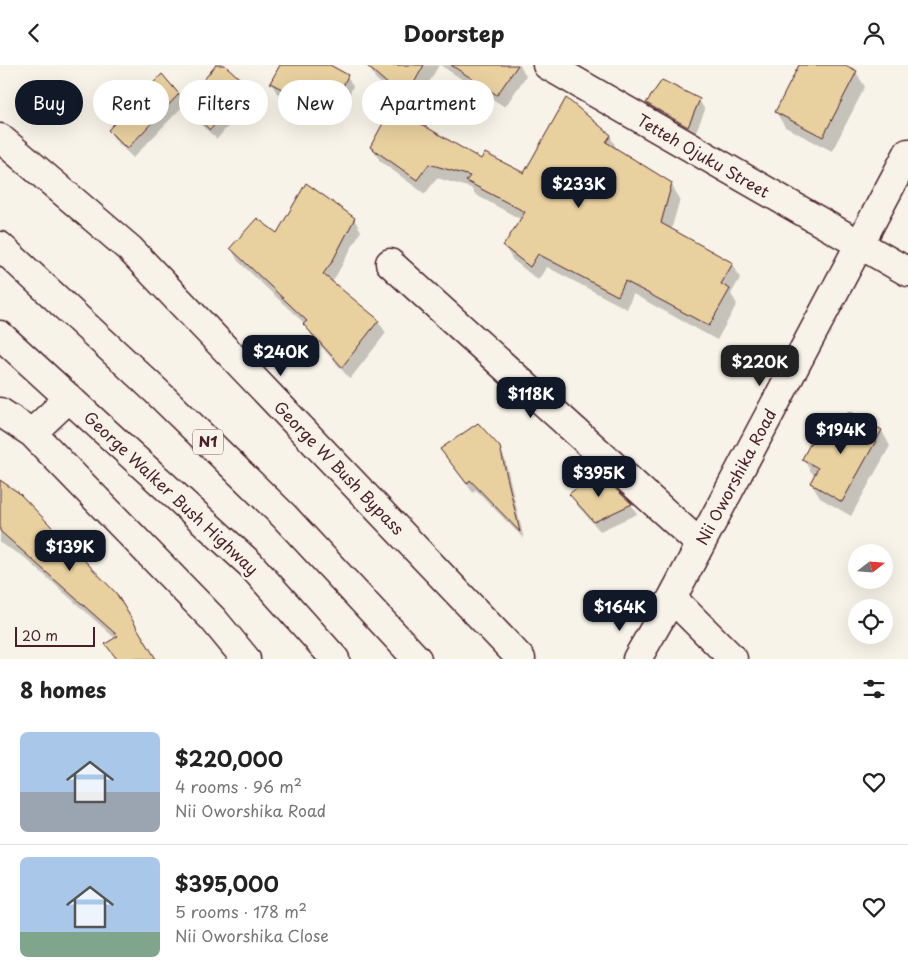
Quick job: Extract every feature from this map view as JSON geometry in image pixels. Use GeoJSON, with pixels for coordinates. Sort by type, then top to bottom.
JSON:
{"type":"FeatureCollection","features":[{"type":"Feature","properties":{"kind":"main road","name":"Tetteh Ojuku Street"},"geometry":{"type":"LineString","coordinates":[[547,65],[908,272]]}},
{"type":"Feature","properties":{"kind":"main road","name":"George W Bush Bypass"},"geometry":{"type":"LineString","coordinates":[[0,138],[130,249],[521,659]]}},
{"type":"Feature","properties":{"kind":"main road","name":"Nii Oworshika Road"},"geometry":{"type":"LineString","coordinates":[[619,659],[641,650],[672,598],[908,153]]}},
{"type":"Feature","properties":{"kind":"main road","name":"N1"},"geometry":{"type":"LineString","coordinates":[[0,246],[156,391],[284,516],[412,653]]}},
{"type":"Feature","properties":{"kind":"main road"},"geometry":{"type":"LineString","coordinates":[[390,263],[700,544]]}},
{"type":"Feature","properties":{"kind":"main road","name":"George Walker Bush Highway"},"geometry":{"type":"LineString","coordinates":[[0,335],[250,564],[335,659]]}},
{"type":"Feature","properties":{"kind":"main road"},"geometry":{"type":"LineString","coordinates":[[0,355],[39,371]]}},
{"type":"Feature","properties":{"kind":"main road"},"geometry":{"type":"LineString","coordinates":[[32,433],[69,398]]}},
{"type":"Feature","properties":{"kind":"main road"},"geometry":{"type":"LineString","coordinates":[[0,412],[32,433],[213,619],[246,659]]}},
{"type":"Feature","properties":{"kind":"main road"},"geometry":{"type":"LineString","coordinates":[[672,598],[733,659]]}},
{"type":"Feature","properties":{"kind":"main road"},"geometry":{"type":"LineString","coordinates":[[412,653],[441,659]]}},
{"type":"Feature","properties":{"kind":"building"},"geometry":{"type":"Polygon","coordinates":[[[216,65],[225,65],[241,80],[204,80],[216,65]]]}},
{"type":"Feature","properties":{"kind":"building"},"geometry":{"type":"Polygon","coordinates":[[[280,65],[330,65],[348,75],[346,80],[278,80],[278,87],[270,83],[280,65]]]}},
{"type":"Feature","properties":{"kind":"building"},"geometry":{"type":"Polygon","coordinates":[[[366,65],[424,65],[416,80],[383,80],[366,65]]]}},
{"type":"Feature","properties":{"kind":"building"},"geometry":{"type":"Polygon","coordinates":[[[451,65],[518,65],[497,95],[494,93],[494,80],[474,80],[451,65]]]}},
{"type":"Feature","properties":{"kind":"building"},"geometry":{"type":"Polygon","coordinates":[[[799,65],[845,65],[857,71],[823,137],[775,112],[799,65]]]}},
{"type":"Feature","properties":{"kind":"building"},"geometry":{"type":"Polygon","coordinates":[[[162,74],[167,80],[156,80],[162,74]]]}},
{"type":"Feature","properties":{"kind":"building"},"geometry":{"type":"Polygon","coordinates":[[[662,80],[700,99],[688,127],[646,103],[662,80]]]}},
{"type":"Feature","properties":{"kind":"building"},"geometry":{"type":"Polygon","coordinates":[[[169,82],[179,94],[169,105],[169,82]]]}},
{"type":"Feature","properties":{"kind":"building"},"geometry":{"type":"Polygon","coordinates":[[[566,98],[611,135],[606,142],[672,183],[661,223],[733,263],[721,284],[730,289],[709,326],[625,281],[618,296],[538,254],[530,267],[503,246],[525,212],[466,181],[470,176],[429,164],[417,180],[370,147],[382,125],[423,125],[481,159],[485,153],[524,173],[566,98]]]}},
{"type":"Feature","properties":{"kind":"building"},"geometry":{"type":"Polygon","coordinates":[[[113,125],[150,125],[127,149],[108,130],[113,125]]]}},
{"type":"Feature","properties":{"kind":"building"},"geometry":{"type":"Polygon","coordinates":[[[205,125],[214,125],[210,130],[205,125]]]}},
{"type":"Feature","properties":{"kind":"building"},"geometry":{"type":"Polygon","coordinates":[[[306,183],[355,218],[332,262],[323,274],[379,320],[342,367],[303,324],[307,321],[230,248],[257,218],[277,233],[306,183]]]}},
{"type":"Feature","properties":{"kind":"building"},"geometry":{"type":"Polygon","coordinates":[[[849,411],[882,430],[842,502],[810,483],[818,468],[802,459],[818,429],[833,438],[849,411]]]}},
{"type":"Feature","properties":{"kind":"building"},"geometry":{"type":"Polygon","coordinates":[[[478,423],[500,447],[520,532],[470,480],[467,484],[440,449],[478,423]]]}},
{"type":"Feature","properties":{"kind":"building"},"geometry":{"type":"Polygon","coordinates":[[[597,472],[632,504],[594,522],[569,494],[597,472]]]}},
{"type":"Feature","properties":{"kind":"building"},"geometry":{"type":"Polygon","coordinates":[[[0,480],[19,493],[116,593],[156,659],[117,659],[105,644],[118,636],[0,531],[0,480]]]}}]}
